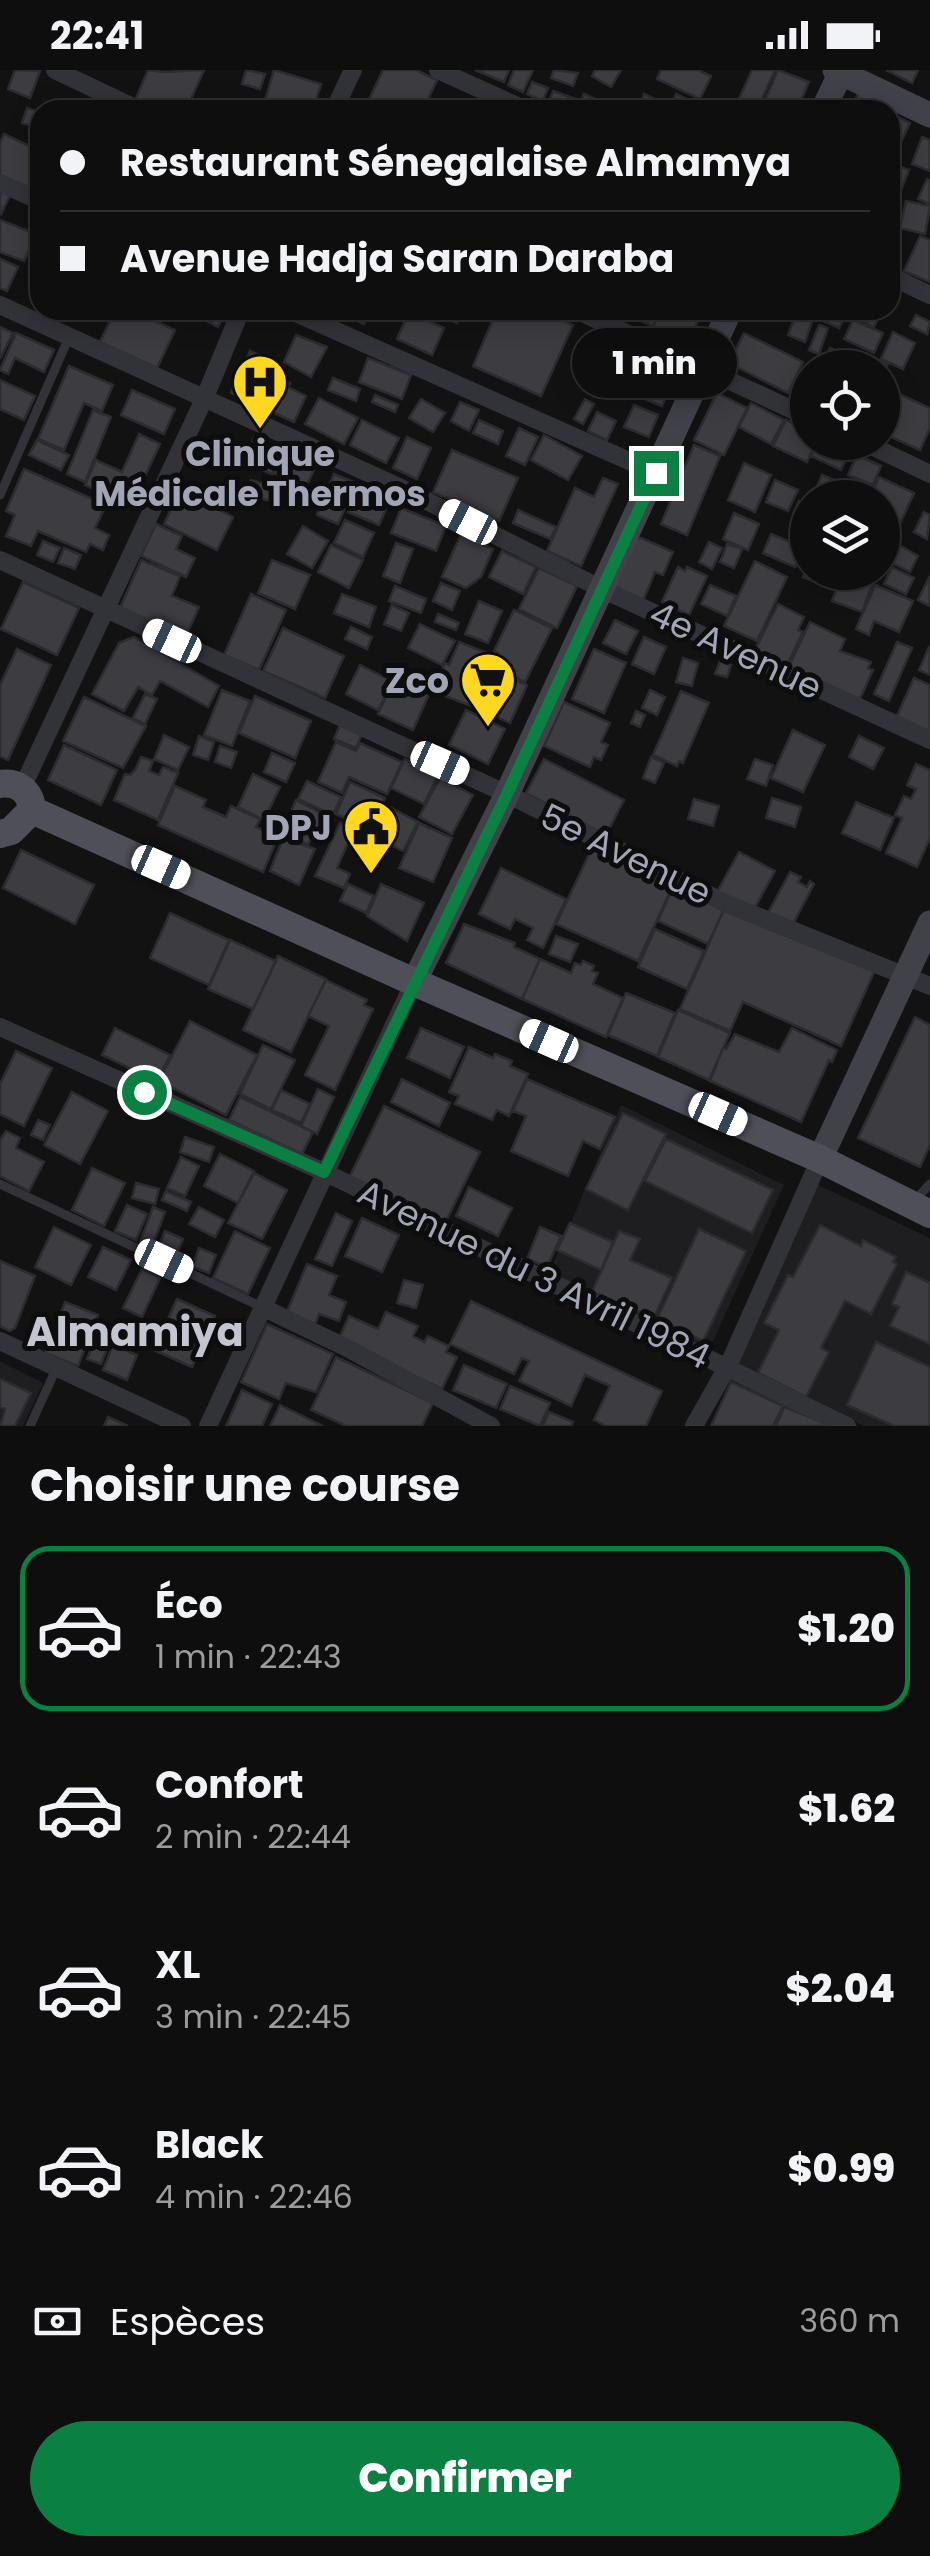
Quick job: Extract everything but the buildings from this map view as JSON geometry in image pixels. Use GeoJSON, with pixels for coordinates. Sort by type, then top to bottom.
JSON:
{"type":"FeatureCollection","features":[{"type":"Feature","properties":{"kind":"main road"},"geometry":{"type":"LineString","coordinates":[[828,100],[839,71],[899,100]]}},
{"type":"Feature","properties":{"kind":"main road"},"geometry":{"type":"LineString","coordinates":[[900,100],[930,115]]}},
{"type":"Feature","properties":{"kind":"main road"},"geometry":{"type":"LineString","coordinates":[[414,982],[507,794],[725,320]]}},
{"type":"Feature","properties":{"kind":"main road"},"geometry":{"type":"LineString","coordinates":[[0,834],[11,831],[18,794],[414,982],[923,1200]]}},
{"type":"Feature","properties":{"kind":"main road"},"geometry":{"type":"LineString","coordinates":[[820,1158],[918,981],[930,926]]}},
{"type":"Feature","properties":{"kind":"street"},"geometry":{"type":"LineString","coordinates":[[55,70],[118,100]]}},
{"type":"Feature","properties":{"kind":"street"},"geometry":{"type":"LineString","coordinates":[[339,100],[353,70]]}},
{"type":"Feature","properties":{"kind":"street"},"geometry":{"type":"LineString","coordinates":[[438,70],[504,100]]}},
{"type":"Feature","properties":{"kind":"street"},"geometry":{"type":"LineString","coordinates":[[0,183],[30,196]]}},
{"type":"Feature","properties":{"kind":"street"},"geometry":{"type":"LineString","coordinates":[[900,281],[930,295]]}},
{"type":"Feature","properties":{"kind":"street","name":"4e Avenue"},"geometry":{"type":"LineString","coordinates":[[0,305],[30,319]]}},
{"type":"Feature","properties":{"kind":"street","name":"4e Avenue"},"geometry":{"type":"LineString","coordinates":[[32,320],[401,488],[602,588],[930,740]]}},
{"type":"Feature","properties":{"kind":"street"},"geometry":{"type":"LineString","coordinates":[[18,794],[206,397],[237,320]]}},
{"type":"Feature","properties":{"kind":"street"},"geometry":{"type":"LineString","coordinates":[[312,320],[656,473]]}},
{"type":"Feature","properties":{"kind":"street"},"geometry":{"type":"LineString","coordinates":[[598,320],[790,408]]}},
{"type":"Feature","properties":{"kind":"street"},"geometry":{"type":"LineString","coordinates":[[900,460],[930,474]]}},
{"type":"Feature","properties":{"kind":"street","name":"5e Avenue"},"geometry":{"type":"LineString","coordinates":[[0,560],[507,794],[725,903],[918,981]]}},
{"type":"Feature","properties":{"kind":"street"},"geometry":{"type":"LineString","coordinates":[[208,1426],[414,982]]}},
{"type":"Feature","properties":{"kind":"street","name":"Avenue du 3 Avril 1984"},"geometry":{"type":"LineString","coordinates":[[0,1027],[324,1172],[847,1426]]}},
{"type":"Feature","properties":{"kind":"street"},"geometry":{"type":"LineString","coordinates":[[694,1426],[727,1368],[820,1158]]}},
{"type":"Feature","properties":{"kind":"street"},"geometry":{"type":"LineString","coordinates":[[262,1307],[491,1426]]}},
{"type":"Feature","properties":{"kind":"street"},"geometry":{"type":"LineString","coordinates":[[0,1341],[182,1426]]}},
{"type":"Feature","properties":{"kind":"lane"},"geometry":{"type":"LineString","coordinates":[[0,495],[69,337]]}},
{"type":"Feature","properties":{"kind":"lane"},"geometry":{"type":"LineString","coordinates":[[0,1184],[262,1307]]}},
{"type":"Feature","properties":{"kind":"lane"},"geometry":{"type":"LineString","coordinates":[[30,1426],[56,1367]]}},
{"type":"Feature","properties":{"kind":"shaded area"},"geometry":{"type":"Polygon","coordinates":[[[621,1105],[784,1185],[709,1350],[549,1274],[621,1105]]]}},
{"type":"Feature","properties":{"kind":"shaded area"},"geometry":{"type":"Polygon","coordinates":[[[816,1184],[930,1238],[930,1426],[864,1426],[730,1363],[816,1184]]]}},
{"type":"Feature","properties":{"kind":"shaded area"},"geometry":{"type":"Polygon","coordinates":[[[0,1361],[43,1383],[23,1426],[0,1426],[0,1361]]]}},
{"type":"Feature","properties":{"kind":"place","name":"Clinique Médicale Thermos"},"geometry":{"type":"Point","coordinates":[260,431]}},
{"type":"Feature","properties":{"kind":"place","name":"Zco"},"geometry":{"type":"Point","coordinates":[488,729]}},
{"type":"Feature","properties":{"kind":"place","name":"DPJ"},"geometry":{"type":"Point","coordinates":[371,876]}},
{"type":"Feature","properties":{"kind":"district","name":"Almamiya"},"geometry":{"type":"Point","coordinates":[135,1332]}},
{"type":"Feature","properties":{"kind":"route"},"geometry":{"type":"LineString","coordinates":[[144,1092],[324,1172],[507,794],[656,473]]}}]}
